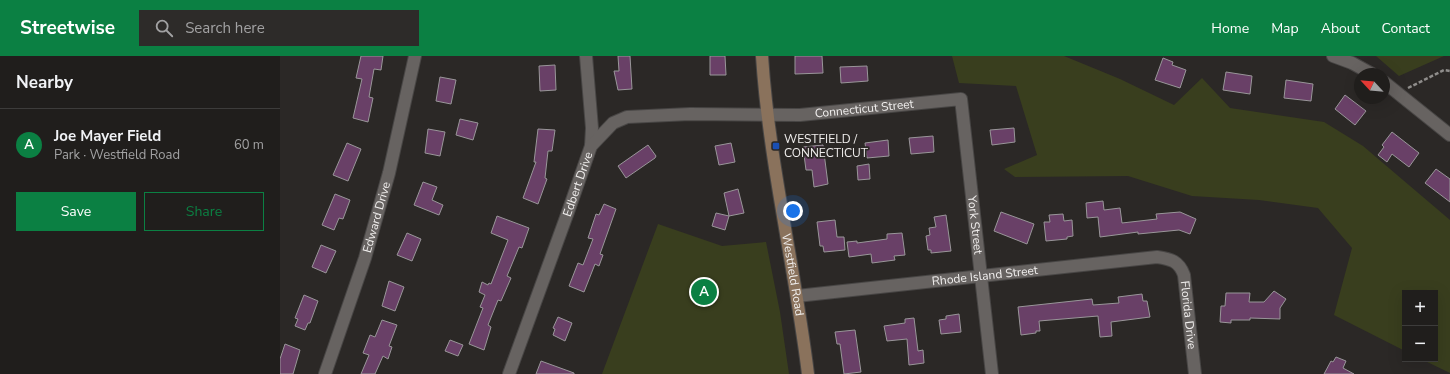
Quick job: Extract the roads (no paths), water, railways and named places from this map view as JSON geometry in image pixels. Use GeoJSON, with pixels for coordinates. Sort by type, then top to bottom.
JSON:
{"type":"FeatureCollection","features":[{"type":"Feature","properties":{"kind":"main road","name":"Westfield Road"},"geometry":{"type":"LineString","coordinates":[[762,56],[774,171],[797,296],[808,374]]}},
{"type":"Feature","properties":{"kind":"street","name":"Edward Drive"},"geometry":{"type":"LineString","coordinates":[[324,374],[367,250],[389,173],[415,56]]}},
{"type":"Feature","properties":{"kind":"street"},"geometry":{"type":"LineString","coordinates":[[586,56],[592,128],[591,146]]}},
{"type":"Feature","properties":{"kind":"street"},"geometry":{"type":"LineString","coordinates":[[1333,56],[1348,61],[1361,68]]}},
{"type":"Feature","properties":{"kind":"street"},"geometry":{"type":"LineString","coordinates":[[1390,87],[1450,135]]}},
{"type":"Feature","properties":{"kind":"street","name":"Connecticut Street"},"geometry":{"type":"LineString","coordinates":[[767,114],[800,115],[962,99]]}},
{"type":"Feature","properties":{"kind":"street","name":"York Street"},"geometry":{"type":"LineString","coordinates":[[962,99],[972,204],[982,276],[992,374]]}},
{"type":"Feature","properties":{"kind":"street","name":"Edbert Drive"},"geometry":{"type":"LineString","coordinates":[[509,374],[591,146],[608,127],[627,117],[690,114],[767,114]]}},
{"type":"Feature","properties":{"kind":"street","name":"Rhode Island Street"},"geometry":{"type":"LineString","coordinates":[[797,296],[1158,257],[1174,260]]}},
{"type":"Feature","properties":{"kind":"street","name":"Florida Drive"},"geometry":{"type":"LineString","coordinates":[[1174,260],[1179,264],[1184,275],[1194,374]]}},
{"type":"Feature","properties":{"kind":"place","name":"WESTFIELD / CONNECTICUT"},"geometry":{"type":"Point","coordinates":[776,146]}},
{"type":"Feature","properties":{"kind":"place","name":"Joe Mayer Field"},"geometry":{"type":"Point","coordinates":[704,292]}}]}
